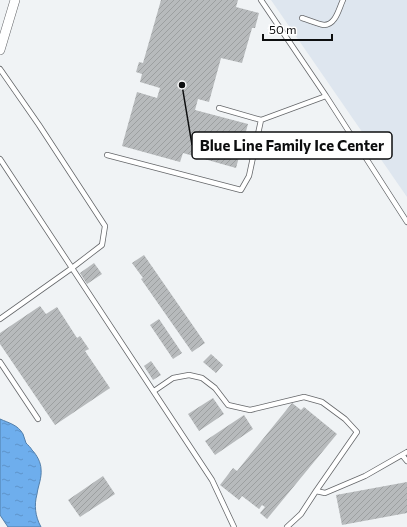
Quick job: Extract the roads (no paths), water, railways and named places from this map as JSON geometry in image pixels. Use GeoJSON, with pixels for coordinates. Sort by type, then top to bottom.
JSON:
{"type":"FeatureCollection","features":[{"type":"Feature","properties":{"kind":"street"},"geometry":{"type":"LineString","coordinates":[[0,50],[15,0]]}},
{"type":"Feature","properties":{"kind":"lane"},"geometry":{"type":"LineString","coordinates":[[261,0],[326,96],[407,222]]}},
{"type":"Feature","properties":{"kind":"lane"},"geometry":{"type":"LineString","coordinates":[[302,18],[325,25],[330,24],[335,18],[343,0]]}},
{"type":"Feature","properties":{"kind":"lane"},"geometry":{"type":"LineString","coordinates":[[0,69],[39,125],[105,226],[102,246],[0,319]]}},
{"type":"Feature","properties":{"kind":"lane"},"geometry":{"type":"LineString","coordinates":[[219,108],[261,120],[326,96]]}},
{"type":"Feature","properties":{"kind":"lane"},"geometry":{"type":"LineString","coordinates":[[108,155],[241,190],[249,176],[261,120]]}},
{"type":"Feature","properties":{"kind":"lane"},"geometry":{"type":"LineString","coordinates":[[0,158],[212,480],[234,527]]}},
{"type":"Feature","properties":{"kind":"lane"},"geometry":{"type":"LineString","coordinates":[[0,362],[38,419]]}},
{"type":"Feature","properties":{"kind":"lane"},"geometry":{"type":"LineString","coordinates":[[154,391],[173,378],[189,375],[202,378],[215,388],[228,404],[250,410],[304,397],[322,402],[345,419],[357,432],[301,514],[287,527]]}},
{"type":"Feature","properties":{"kind":"lane"},"geometry":{"type":"LineString","coordinates":[[316,491],[325,493],[365,476],[407,452]]}},
{"type":"Feature","properties":{"kind":"lane"},"geometry":{"type":"LineString","coordinates":[[402,455],[407,461]]}},
{"type":"Feature","properties":{"kind":"water"},"geometry":{"type":"Polygon","coordinates":[[[0,419],[19,428],[26,443],[36,454],[41,467],[41,476],[35,506],[37,519],[41,527],[8,527],[0,515],[0,419]]]}},
{"type":"Feature","properties":{"kind":"place","name":"Blue Line Family Ice Center"},"geometry":{"type":"Point","coordinates":[182,85]}}]}
